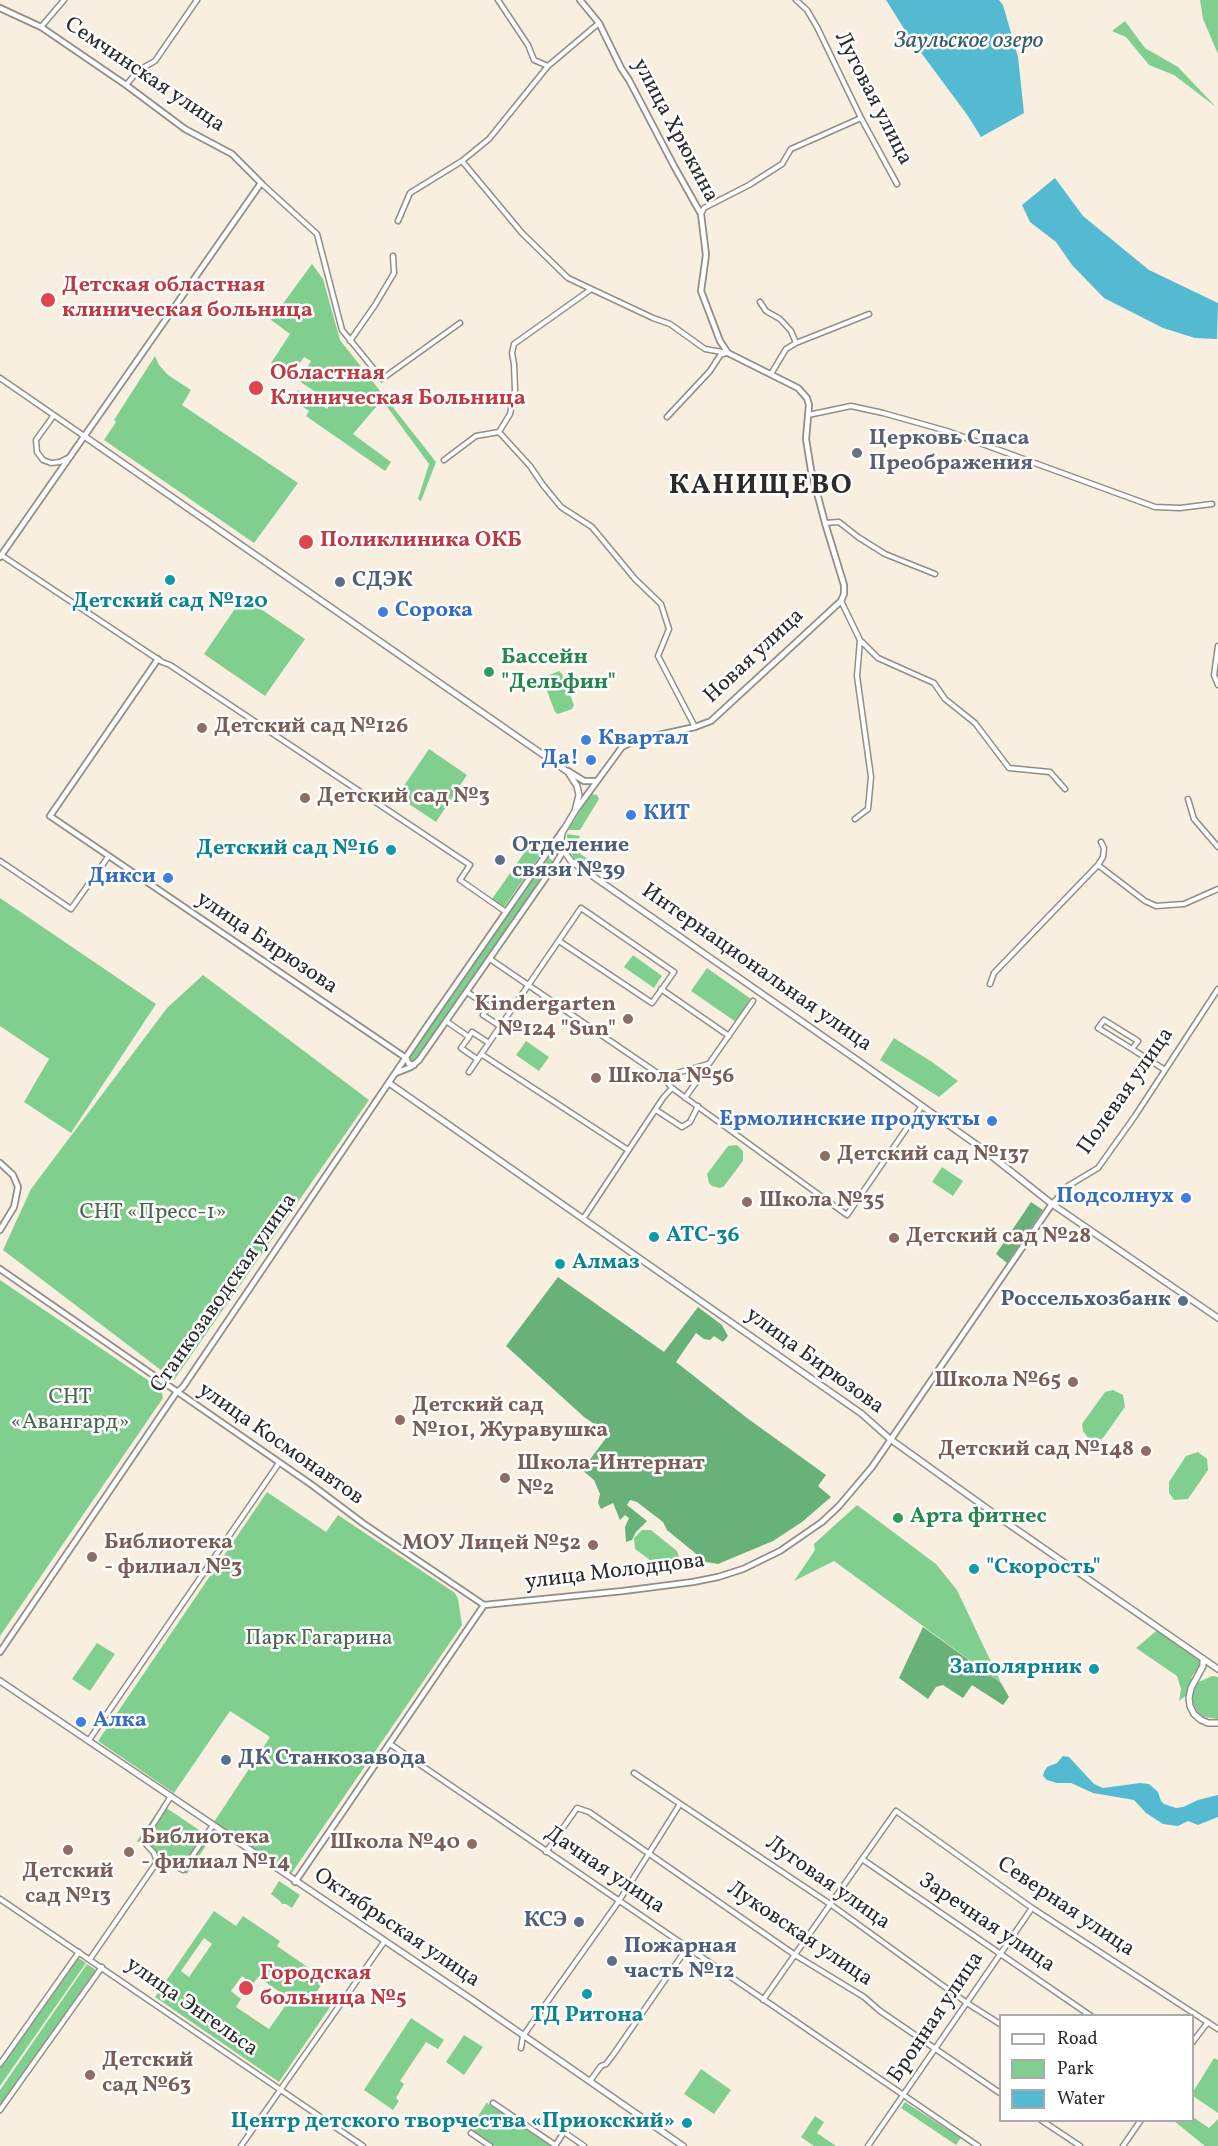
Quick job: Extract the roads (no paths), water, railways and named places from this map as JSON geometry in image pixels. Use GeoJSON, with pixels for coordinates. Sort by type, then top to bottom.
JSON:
{"type":"FeatureCollection","features":[{"type":"Feature","properties":{"kind":"main road"},"geometry":{"type":"LineString","coordinates":[[84,436],[561,766],[573,778],[577,786],[578,803],[565,826],[561,840],[562,848]]}},
{"type":"Feature","properties":{"kind":"main road","name":"Интернациональная улица"},"geometry":{"type":"LineString","coordinates":[[562,848],[571,861],[984,1150],[1052,1204],[1218,1318]]}},
{"type":"Feature","properties":{"kind":"main road","name":"улица Бирюзова"},"geometry":{"type":"LineString","coordinates":[[389,1083],[862,1414],[890,1439],[1218,1669]]}},
{"type":"Feature","properties":{"kind":"main road"},"geometry":{"type":"LineString","coordinates":[[1203,1659],[1203,1666],[1191,1688],[1190,1707],[1201,1720],[1218,1723]]}},
{"type":"Feature","properties":{"kind":"main road","name":"Октябрьская улица"},"geometry":{"type":"LineString","coordinates":[[0,1681],[683,2146]]}},
{"type":"Feature","properties":{"kind":"street"},"geometry":{"type":"LineString","coordinates":[[41,27],[64,0]]}},
{"type":"Feature","properties":{"kind":"street"},"geometry":{"type":"LineString","coordinates":[[126,85],[139,70],[155,61],[197,0]]}},
{"type":"Feature","properties":{"kind":"street"},"geometry":{"type":"LineString","coordinates":[[498,0],[528,45],[534,60],[548,66]]}},
{"type":"Feature","properties":{"kind":"street","name":"улица Хрюкина"},"geometry":{"type":"LineString","coordinates":[[580,0],[599,23],[701,214],[706,255],[700,291],[720,341],[728,353]]}},
{"type":"Feature","properties":{"kind":"street","name":"Луговая улица"},"geometry":{"type":"LineString","coordinates":[[796,0],[807,10],[817,27],[861,118],[897,184]]}},
{"type":"Feature","properties":{"kind":"street","name":"Семчинская улица"},"geometry":{"type":"LineString","coordinates":[[0,8],[41,27],[126,85],[185,129],[232,154],[261,183]]}},
{"type":"Feature","properties":{"kind":"street"},"geometry":{"type":"LineString","coordinates":[[398,220],[410,193],[462,161],[489,139],[548,66],[599,23]]}},
{"type":"Feature","properties":{"kind":"street"},"geometry":{"type":"LineString","coordinates":[[701,214],[704,208],[749,186],[782,164],[791,149],[861,118]]}},
{"type":"Feature","properties":{"kind":"street"},"geometry":{"type":"LineString","coordinates":[[462,161],[522,233],[568,278],[670,324],[705,349],[728,353],[804,392],[809,405],[806,439],[811,470],[844,585],[841,601],[860,640],[878,658],[934,683],[945,699],[975,723],[1010,768],[1050,772],[1065,789]]}},
{"type":"Feature","properties":{"kind":"street"},"geometry":{"type":"LineString","coordinates":[[460,323],[382,379],[342,330],[317,234],[261,183],[0,556],[170,665],[470,865],[460,880],[506,912]]}},
{"type":"Feature","properties":{"kind":"street"},"geometry":{"type":"LineString","coordinates":[[350,340],[394,273],[393,256]]}},
{"type":"Feature","properties":{"kind":"street"},"geometry":{"type":"LineString","coordinates":[[444,460],[476,436],[499,432],[510,414],[515,390],[512,353],[514,344],[591,290]]}},
{"type":"Feature","properties":{"kind":"street"},"geometry":{"type":"LineString","coordinates":[[760,302],[766,311],[780,319],[791,331],[796,343]]}},
{"type":"Feature","properties":{"kind":"street"},"geometry":{"type":"LineString","coordinates":[[771,374],[786,349],[869,314]]}},
{"type":"Feature","properties":{"kind":"street"},"geometry":{"type":"LineString","coordinates":[[667,417],[710,371],[721,354],[728,353]]}},
{"type":"Feature","properties":{"kind":"street"},"geometry":{"type":"LineString","coordinates":[[0,378],[84,436]]}},
{"type":"Feature","properties":{"kind":"street"},"geometry":{"type":"LineString","coordinates":[[808,415],[851,406],[884,413],[947,431],[1155,507],[1180,508],[1212,504]]}},
{"type":"Feature","properties":{"kind":"street"},"geometry":{"type":"LineString","coordinates":[[54,415],[41,432],[36,444],[39,456],[51,463],[68,458]]}},
{"type":"Feature","properties":{"kind":"street"},"geometry":{"type":"LineString","coordinates":[[499,432],[530,466],[561,507],[592,527],[635,579],[661,604],[669,629],[658,656],[695,727]]}},
{"type":"Feature","properties":{"kind":"street"},"geometry":{"type":"LineString","coordinates":[[51,463],[56,477]]}},
{"type":"Feature","properties":{"kind":"street"},"geometry":{"type":"LineString","coordinates":[[825,522],[839,522],[885,554],[935,574]]}},
{"type":"Feature","properties":{"kind":"street","name":"Новая улица"},"geometry":{"type":"LineString","coordinates":[[575,811],[619,750],[626,744],[711,721],[841,601]]}},
{"type":"Feature","properties":{"kind":"street"},"geometry":{"type":"LineString","coordinates":[[855,819],[868,809],[871,777],[857,676],[860,640]]}},
{"type":"Feature","properties":{"kind":"street"},"geometry":{"type":"LineString","coordinates":[[1218,646],[1214,675],[1218,685]]}},
{"type":"Feature","properties":{"kind":"street","name":"улица Бирюзова"},"geometry":{"type":"LineString","coordinates":[[158,659],[50,816],[406,1058],[409,1064],[414,1065]]}},
{"type":"Feature","properties":{"kind":"street"},"geometry":{"type":"LineString","coordinates":[[561,766],[584,781],[597,780]]}},
{"type":"Feature","properties":{"kind":"street"},"geometry":{"type":"LineString","coordinates":[[1188,799],[1194,819],[1218,847]]}},
{"type":"Feature","properties":{"kind":"street","name":"Станкозаводская улица"},"geometry":{"type":"LineString","coordinates":[[0,1652],[565,826]]}},
{"type":"Feature","properties":{"kind":"street"},"geometry":{"type":"LineString","coordinates":[[990,984],[994,973],[1098,865],[1103,857],[1104,848],[1101,842]]}},
{"type":"Feature","properties":{"kind":"street"},"geometry":{"type":"LineString","coordinates":[[396,1073],[414,1065],[556,863],[562,853],[562,848],[557,845],[550,848]]}},
{"type":"Feature","properties":{"kind":"street"},"geometry":{"type":"LineString","coordinates":[[0,862],[70,909],[108,857]]}},
{"type":"Feature","properties":{"kind":"street"},"geometry":{"type":"LineString","coordinates":[[556,863],[563,860],[571,861]]}},
{"type":"Feature","properties":{"kind":"street"},"geometry":{"type":"LineString","coordinates":[[1098,865],[1145,901],[1156,906],[1184,904],[1218,889]]}},
{"type":"Feature","properties":{"kind":"street"},"geometry":{"type":"LineString","coordinates":[[469,1072],[581,908],[674,972],[652,1004],[559,941]]}},
{"type":"Feature","properties":{"kind":"street"},"geometry":{"type":"LineString","coordinates":[[490,959],[663,1077],[685,1098],[847,1215],[922,1106]]}},
{"type":"Feature","properties":{"kind":"street"},"geometry":{"type":"LineString","coordinates":[[661,989],[729,1036]]}},
{"type":"Feature","properties":{"kind":"street","name":"Полевая улица"},"geometry":{"type":"LineString","coordinates":[[1052,1204],[1068,1186],[1098,1168],[1218,989]]}},
{"type":"Feature","properties":{"kind":"street"},"geometry":{"type":"LineString","coordinates":[[466,992],[489,1007]]}},
{"type":"Feature","properties":{"kind":"street"},"geometry":{"type":"LineString","coordinates":[[500,1026],[483,1015],[494,999],[511,1011]]}},
{"type":"Feature","properties":{"kind":"street"},"geometry":{"type":"LineString","coordinates":[[685,1098],[753,1001]]}},
{"type":"Feature","properties":{"kind":"street"},"geometry":{"type":"LineString","coordinates":[[1132,1049],[1138,1041],[1104,1020],[1098,1028],[1165,1070]]}},
{"type":"Feature","properties":{"kind":"street"},"geometry":{"type":"LineString","coordinates":[[446,1021],[469,1037]]}},
{"type":"Feature","properties":{"kind":"street"},"geometry":{"type":"LineString","coordinates":[[477,1059],[461,1048],[472,1032],[489,1043]]}},
{"type":"Feature","properties":{"kind":"street"},"geometry":{"type":"LineString","coordinates":[[481,1054],[628,1150]]}},
{"type":"Feature","properties":{"kind":"street"},"geometry":{"type":"LineString","coordinates":[[663,1077],[710,1063]]}},
{"type":"Feature","properties":{"kind":"street"},"geometry":{"type":"LineString","coordinates":[[582,1220],[672,1088]]}},
{"type":"Feature","properties":{"kind":"street"},"geometry":{"type":"LineString","coordinates":[[656,1110],[682,1127],[690,1122],[698,1106]]}},
{"type":"Feature","properties":{"kind":"street"},"geometry":{"type":"LineString","coordinates":[[0,1230],[14,1207],[18,1187],[14,1175],[1,1163]]}},
{"type":"Feature","properties":{"kind":"street","name":"улица Молодцова"},"geometry":{"type":"LineString","coordinates":[[484,1605],[693,1582],[743,1569],[780,1551],[822,1522],[860,1482],[1052,1204]]}},
{"type":"Feature","properties":{"kind":"street","name":"улица Космонавтов"},"geometry":{"type":"LineString","coordinates":[[0,1269],[364,1524],[484,1605]]}},
{"type":"Feature","properties":{"kind":"street"},"geometry":{"type":"LineString","coordinates":[[89,1740],[279,1463]]}},
{"type":"Feature","properties":{"kind":"street"},"geometry":{"type":"LineString","coordinates":[[296,1882],[484,1605]]}},
{"type":"Feature","properties":{"kind":"street","name":"Дачная улица"},"geometry":{"type":"LineString","coordinates":[[390,1744],[978,2146]]}},
{"type":"Feature","properties":{"kind":"street","name":"Луговая улица"},"geometry":{"type":"LineString","coordinates":[[634,1773],[830,1904],[967,2003],[999,2023]]}},
{"type":"Feature","properties":{"kind":"street"},"geometry":{"type":"LineString","coordinates":[[158,1862],[154,1853],[143,1841],[171,1796]]}},
{"type":"Feature","properties":{"kind":"street"},"geometry":{"type":"LineString","coordinates":[[521,2048],[523,2036],[619,1901],[680,1804]]}},
{"type":"Feature","properties":{"kind":"street","name":"Луковская улица"},"geometry":{"type":"LineString","coordinates":[[546,1852],[577,1808],[589,1812],[999,2092]]}},
{"type":"Feature","properties":{"kind":"street","name":"Северная улица"},"geometry":{"type":"LineString","coordinates":[[862,1859],[896,1811],[1032,1908],[1218,2029]]}},
{"type":"Feature","properties":{"kind":"street"},"geometry":{"type":"LineString","coordinates":[[158,1862],[167,1862],[183,1870],[213,1825]]}},
{"type":"Feature","properties":{"kind":"street"},"geometry":{"type":"LineString","coordinates":[[764,2000],[862,1859]]}},
{"type":"Feature","properties":{"kind":"street","name":"Заречная улица"},"geometry":{"type":"LineString","coordinates":[[862,1859],[1088,2014]]}},
{"type":"Feature","properties":{"kind":"street"},"geometry":{"type":"LineString","coordinates":[[90,1959],[158,1862]]}},
{"type":"Feature","properties":{"kind":"street","name":"улица Энгельса"},"geometry":{"type":"LineString","coordinates":[[0,1899],[363,2146]]}},
{"type":"Feature","properties":{"kind":"street","name":"Бронная улица"},"geometry":{"type":"LineString","coordinates":[[868,2146],[1032,1908]]}},
{"type":"Feature","properties":{"kind":"street"},"geometry":{"type":"LineString","coordinates":[[241,2146],[384,1942]]}},
{"type":"Feature","properties":{"kind":"street"},"geometry":{"type":"LineString","coordinates":[[590,2081],[613,2055],[687,1948]]}},
{"type":"Feature","properties":{"kind":"street"},"geometry":{"type":"LineString","coordinates":[[0,2064],[79,1952]]}},
{"type":"Feature","properties":{"kind":"street"},"geometry":{"type":"LineString","coordinates":[[0,2110],[102,1967]]}},
{"type":"Feature","properties":{"kind":"street"},"geometry":{"type":"LineString","coordinates":[[1194,2040],[1208,2022]]}},
{"type":"Feature","properties":{"kind":"street"},"geometry":{"type":"LineString","coordinates":[[493,2103],[555,2146],[564,2132],[584,2146]]}},
{"type":"Feature","properties":{"kind":"street"},"geometry":{"type":"LineString","coordinates":[[1043,2122],[1080,2146]]}},
{"type":"Feature","properties":{"kind":"street"},"geometry":{"type":"LineString","coordinates":[[1123,2146],[1140,2122]]}},
{"type":"Feature","properties":{"kind":"street"},"geometry":{"type":"LineString","coordinates":[[471,2133],[490,2146]]}},
{"type":"Feature","properties":{"kind":"street"},"geometry":{"type":"LineString","coordinates":[[670,2146],[674,2140]]}},
{"type":"Feature","properties":{"kind":"water","name":"Заульское озеро"},"geometry":{"type":"Polygon","coordinates":[[[886,0],[999,0],[1003,5],[1018,57],[1024,113],[981,137],[908,35],[886,0]]]}},
{"type":"Feature","properties":{"kind":"water"},"geometry":{"type":"Polygon","coordinates":[[[1055,178],[1083,216],[1149,270],[1218,303],[1217,339],[1195,338],[1163,328],[1104,298],[1072,265],[1056,242],[1030,222],[1022,205],[1055,178]]]}},
{"type":"Feature","properties":{"kind":"water"},"geometry":{"type":"Polygon","coordinates":[[[1063,1756],[1069,1757],[1094,1784],[1103,1788],[1149,1784],[1158,1792],[1164,1804],[1176,1808],[1218,1795],[1218,1817],[1198,1825],[1188,1821],[1178,1826],[1163,1824],[1146,1813],[1134,1800],[1093,1793],[1071,1783],[1047,1780],[1043,1776],[1047,1767],[1057,1763],[1063,1756]]]}},
{"type":"Feature","properties":{"kind":"place","name":"Детская областная клиническая больница"},"geometry":{"type":"Point","coordinates":[48,300]}},
{"type":"Feature","properties":{"kind":"place","name":"Областная Клиническая Больница"},"geometry":{"type":"Point","coordinates":[256,388]}},
{"type":"Feature","properties":{"kind":"place","name":"Церковь Спаса Преображения"},"geometry":{"type":"Point","coordinates":[857,453]}},
{"type":"Feature","properties":{"kind":"place","name":"Поликлиника ОКБ"},"geometry":{"type":"Point","coordinates":[306,542]}},
{"type":"Feature","properties":{"kind":"place","name":"Детский сад №120"},"geometry":{"type":"Point","coordinates":[170,580]}},
{"type":"Feature","properties":{"kind":"place","name":"СДЭК"},"geometry":{"type":"Point","coordinates":[340,582]}},
{"type":"Feature","properties":{"kind":"place","name":"Сорока"},"geometry":{"type":"Point","coordinates":[383,612]}},
{"type":"Feature","properties":{"kind":"place","name":"Бассейн \"Дельфин\""},"geometry":{"type":"Point","coordinates":[489,672]}},
{"type":"Feature","properties":{"kind":"place","name":"Детский сад №126"},"geometry":{"type":"Point","coordinates":[202,728]}},
{"type":"Feature","properties":{"kind":"place","name":"Квартал"},"geometry":{"type":"Point","coordinates":[586,740]}},
{"type":"Feature","properties":{"kind":"place","name":"Да!"},"geometry":{"type":"Point","coordinates":[591,760]}},
{"type":"Feature","properties":{"kind":"place","name":"Детский сад №3"},"geometry":{"type":"Point","coordinates":[305,798]}},
{"type":"Feature","properties":{"kind":"place","name":"КИТ"},"geometry":{"type":"Point","coordinates":[631,815]}},
{"type":"Feature","properties":{"kind":"place","name":"Детский сад №16"},"geometry":{"type":"Point","coordinates":[391,850]}},
{"type":"Feature","properties":{"kind":"place","name":"Отделение связи №39"},"geometry":{"type":"Point","coordinates":[500,860]}},
{"type":"Feature","properties":{"kind":"place","name":"Дикси"},"geometry":{"type":"Point","coordinates":[168,878]}},
{"type":"Feature","properties":{"kind":"place","name":"Kindergarten №124 \"Sun\""},"geometry":{"type":"Point","coordinates":[628,1019]}},
{"type":"Feature","properties":{"kind":"place","name":"Школа №56"},"geometry":{"type":"Point","coordinates":[596,1078]}},
{"type":"Feature","properties":{"kind":"place","name":"Ермолинские продукты"},"geometry":{"type":"Point","coordinates":[992,1121]}},
{"type":"Feature","properties":{"kind":"place","name":"Детский сад №137"},"geometry":{"type":"Point","coordinates":[825,1156]}},
{"type":"Feature","properties":{"kind":"place","name":"Подсолнух"},"geometry":{"type":"Point","coordinates":[1186,1198]}},
{"type":"Feature","properties":{"kind":"place","name":"Школа №35"},"geometry":{"type":"Point","coordinates":[747,1202]}},
{"type":"Feature","properties":{"kind":"place","name":"АТС-36"},"geometry":{"type":"Point","coordinates":[654,1237]}},
{"type":"Feature","properties":{"kind":"place","name":"Детский сад №28"},"geometry":{"type":"Point","coordinates":[894,1238]}},
{"type":"Feature","properties":{"kind":"place","name":"Алмаз"},"geometry":{"type":"Point","coordinates":[560,1264]}},
{"type":"Feature","properties":{"kind":"place","name":"Россельхозбанк"},"geometry":{"type":"Point","coordinates":[1183,1301]}},
{"type":"Feature","properties":{"kind":"place","name":"Школа №65"},"geometry":{"type":"Point","coordinates":[1073,1382]}},
{"type":"Feature","properties":{"kind":"place","name":"Детский сад №101, Журавушка"},"geometry":{"type":"Point","coordinates":[400,1420]}},
{"type":"Feature","properties":{"kind":"place","name":"Детский сад №148"},"geometry":{"type":"Point","coordinates":[1146,1451]}},
{"type":"Feature","properties":{"kind":"place","name":"Школа-Интернат №2"},"geometry":{"type":"Point","coordinates":[505,1478]}},
{"type":"Feature","properties":{"kind":"place","name":"Арта фитнес"},"geometry":{"type":"Point","coordinates":[898,1518]}},
{"type":"Feature","properties":{"kind":"place","name":"МОУ Лицей №52"},"geometry":{"type":"Point","coordinates":[593,1545]}},
{"type":"Feature","properties":{"kind":"place","name":"Библиотека - филиал №3"},"geometry":{"type":"Point","coordinates":[92,1557]}},
{"type":"Feature","properties":{"kind":"place","name":"\"Скорость\""},"geometry":{"type":"Point","coordinates":[974,1569]}},
{"type":"Feature","properties":{"kind":"place","name":"Заполярник"},"geometry":{"type":"Point","coordinates":[1094,1669]}},
{"type":"Feature","properties":{"kind":"place","name":"Алка"},"geometry":{"type":"Point","coordinates":[81,1722]}},
{"type":"Feature","properties":{"kind":"place","name":"ДК Станкозавода"},"geometry":{"type":"Point","coordinates":[226,1760]}},
{"type":"Feature","properties":{"kind":"place","name":"Школа №40"},"geometry":{"type":"Point","coordinates":[472,1844]}},
{"type":"Feature","properties":{"kind":"place","name":"Детский сад №13"},"geometry":{"type":"Point","coordinates":[68,1850]}},
{"type":"Feature","properties":{"kind":"place","name":"Библиотека - филиал №14"},"geometry":{"type":"Point","coordinates":[129,1852]}},
{"type":"Feature","properties":{"kind":"place","name":"КСЭ"},"geometry":{"type":"Point","coordinates":[579,1922]}},
{"type":"Feature","properties":{"kind":"place","name":"Пожарная часть №12"},"geometry":{"type":"Point","coordinates":[612,1961]}},
{"type":"Feature","properties":{"kind":"place","name":"Городская больница №5"},"geometry":{"type":"Point","coordinates":[246,1988]}},
{"type":"Feature","properties":{"kind":"place","name":"ТД Ритона"},"geometry":{"type":"Point","coordinates":[587,1994]}},
{"type":"Feature","properties":{"kind":"place","name":"Детский сад №63"},"geometry":{"type":"Point","coordinates":[90,2075]}},
{"type":"Feature","properties":{"kind":"place","name":"Центр детского творчества «Приокский»"},"geometry":{"type":"Point","coordinates":[687,2123]}},
{"type":"Feature","properties":{"kind":"district","name":"КАНИЩЕВО"},"geometry":{"type":"Point","coordinates":[761,488]}},
{"type":"Feature","properties":{"kind":"park label","name":"СНТ «Пресс-1»"},"geometry":{"type":"Point","coordinates":[153,1214]}},
{"type":"Feature","properties":{"kind":"park label","name":"СНТ «Авангард»"},"geometry":{"type":"Point","coordinates":[70,1412]}},
{"type":"Feature","properties":{"kind":"park label","name":"Парк Гагарина"},"geometry":{"type":"Point","coordinates":[319,1640]}}]}
